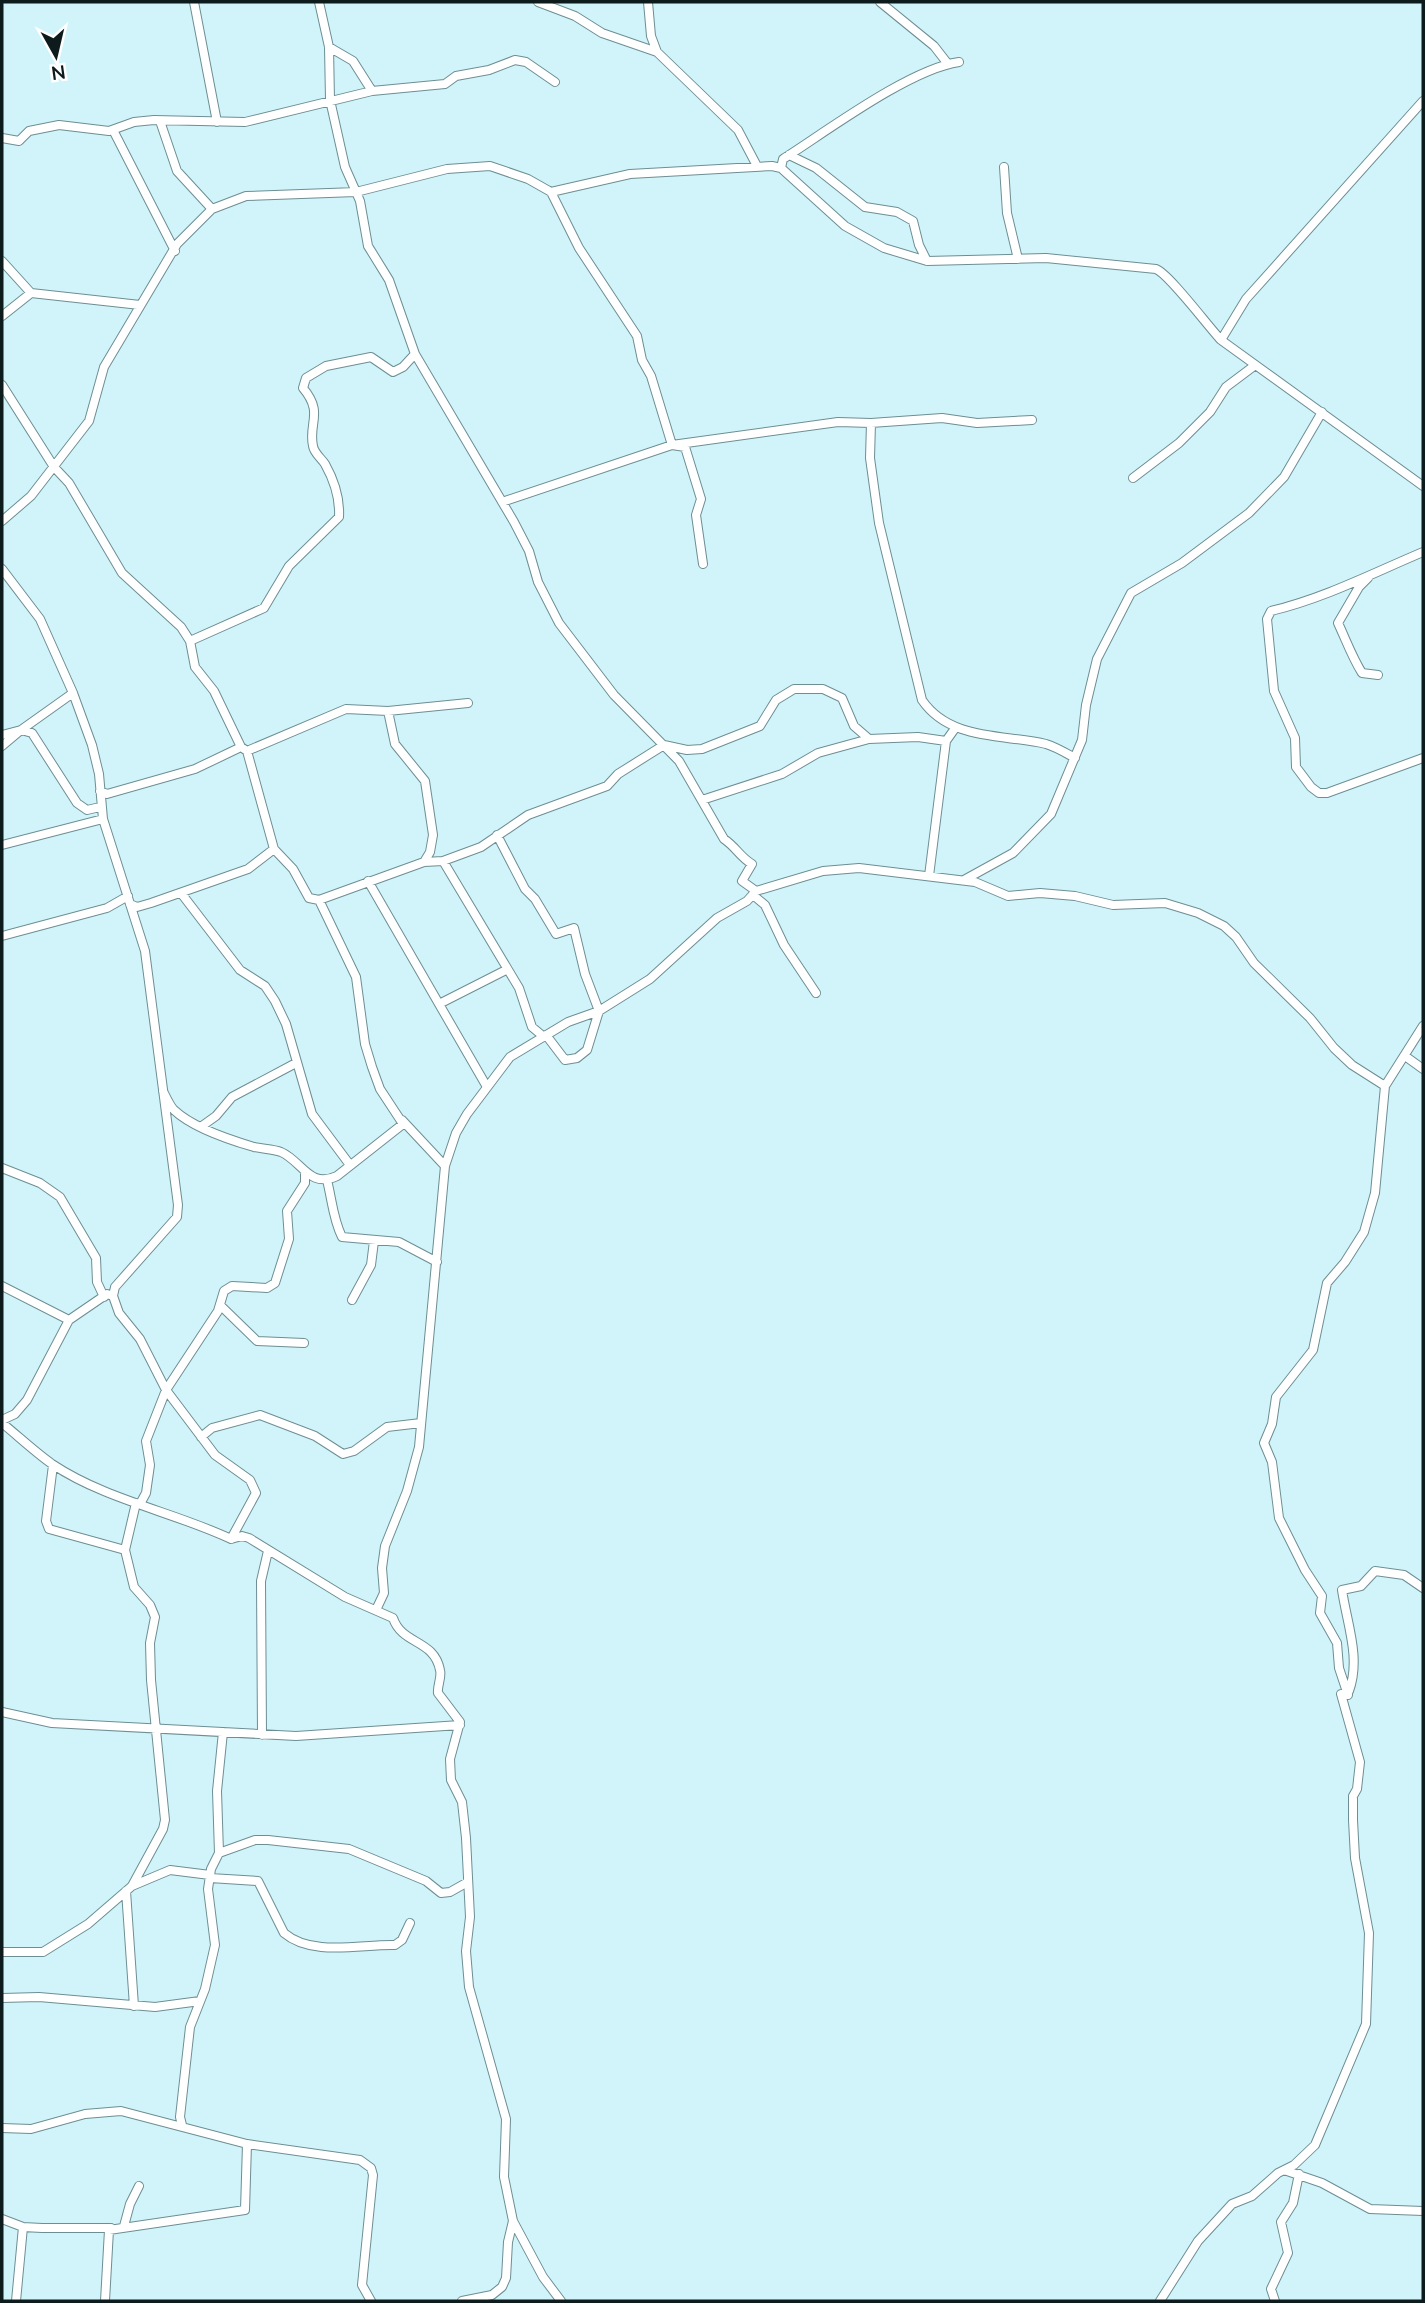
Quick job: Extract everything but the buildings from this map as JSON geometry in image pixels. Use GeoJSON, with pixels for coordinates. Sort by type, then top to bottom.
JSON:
{"type":"FeatureCollection","features":[{"type":"Feature","properties":{"kind":"street"},"geometry":{"type":"LineString","coordinates":[[194,2],[218,122]]}},
{"type":"Feature","properties":{"kind":"street"},"geometry":{"type":"LineString","coordinates":[[319,2],[329,47],[330,100],[345,167],[356,192],[368,246],[389,280],[415,354],[502,502],[528,551],[538,582],[559,623],[614,695],[679,761],[724,839],[736,847],[741,857],[752,864],[742,881],[765,905],[784,945],[816,993]]}},
{"type":"Feature","properties":{"kind":"street"},"geometry":{"type":"LineString","coordinates":[[538,2],[575,16],[602,33],[657,52],[738,130],[757,166]]}},
{"type":"Feature","properties":{"kind":"street"},"geometry":{"type":"LineString","coordinates":[[648,2],[651,36],[657,52]]}},
{"type":"Feature","properties":{"kind":"street"},"geometry":{"type":"LineString","coordinates":[[880,2],[934,46],[948,64]]}},
{"type":"Feature","properties":{"kind":"street"},"geometry":{"type":"LineString","coordinates":[[329,47],[353,61],[372,91]]}},
{"type":"Feature","properties":{"kind":"street"},"geometry":{"type":"LineString","coordinates":[[2,138],[19,141],[29,131],[59,125],[113,130],[134,122],[252,120],[372,91],[445,84],[456,76],[489,71],[515,60],[526,62],[555,82]]}},
{"type":"Feature","properties":{"kind":"street"},"geometry":{"type":"LineString","coordinates":[[781,168],[783,159],[856,111],[948,64],[959,62]]}},
{"type":"Feature","properties":{"kind":"street"},"geometry":{"type":"LineString","coordinates":[[1221,340],[1246,299],[1423,101]]}},
{"type":"Feature","properties":{"kind":"street"},"geometry":{"type":"LineString","coordinates":[[160,121],[177,171],[212,209]]}},
{"type":"Feature","properties":{"kind":"street"},"geometry":{"type":"LineString","coordinates":[[113,130],[175,251]]}},
{"type":"Feature","properties":{"kind":"street"},"geometry":{"type":"LineString","coordinates":[[789,155],[816,168],[865,206],[897,212],[913,221],[919,245],[927,261]]}},
{"type":"Feature","properties":{"kind":"street"},"geometry":{"type":"LineString","coordinates":[[2,521],[22,506],[89,421],[104,367],[177,244],[212,209],[246,195],[356,192],[447,169],[490,166],[528,179],[551,192],[579,247],[637,336],[642,360],[651,376],[672,445]]}},
{"type":"Feature","properties":{"kind":"street"},"geometry":{"type":"LineString","coordinates":[[551,192],[630,174],[709,172],[757,166],[781,168],[845,226],[884,248],[927,261],[1018,259],[1103,262],[1161,271],[1221,340],[1423,486]]}},
{"type":"Feature","properties":{"kind":"street"},"geometry":{"type":"LineString","coordinates":[[1004,167],[1007,213],[1018,259]]}},
{"type":"Feature","properties":{"kind":"street"},"geometry":{"type":"LineString","coordinates":[[2,261],[31,293],[141,305]]}},
{"type":"Feature","properties":{"kind":"street"},"geometry":{"type":"LineString","coordinates":[[2,316],[31,293]]}},
{"type":"Feature","properties":{"kind":"street"},"geometry":{"type":"LineString","coordinates":[[190,641],[264,608],[289,566],[339,517],[340,506],[333,482],[312,445],[316,418],[303,388],[306,378],[326,366],[371,357],[393,372],[403,367],[415,354]]}},
{"type":"Feature","properties":{"kind":"street"},"geometry":{"type":"LineString","coordinates":[[1133,478],[1179,443],[1210,412],[1226,387],[1254,366]]}},
{"type":"Feature","properties":{"kind":"street"},"geometry":{"type":"LineString","coordinates":[[2,385],[54,467],[69,483],[122,573],[170,616],[190,641],[195,667],[214,691],[244,749],[274,849],[293,869],[309,898],[319,900],[424,862],[443,861],[481,847],[528,815],[607,786],[618,774],[664,745],[687,750],[702,749],[760,726],[782,695],[806,687],[822,689],[842,698],[850,720],[869,739]]}},
{"type":"Feature","properties":{"kind":"street"},"geometry":{"type":"LineString","coordinates":[[962,881],[1013,853],[1042,825],[1060,796],[1082,740],[1086,705],[1097,659],[1131,593],[1182,563],[1249,513],[1284,477],[1322,412]]}},
{"type":"Feature","properties":{"kind":"street"},"geometry":{"type":"LineString","coordinates":[[502,502],[672,445],[838,422],[871,423],[942,418],[977,423],[1032,420]]}},
{"type":"Feature","properties":{"kind":"street"},"geometry":{"type":"LineString","coordinates":[[871,423],[870,458],[879,523],[920,695],[932,710],[956,727],[986,737],[1049,745],[1075,758]]}},
{"type":"Feature","properties":{"kind":"street"},"geometry":{"type":"LineString","coordinates":[[672,445],[685,447],[701,499],[696,515],[703,564]]}},
{"type":"Feature","properties":{"kind":"street"},"geometry":{"type":"LineString","coordinates":[[1378,675],[1366,676],[1362,673],[1353,659],[1338,622],[1359,587],[1368,578],[1377,571],[1423,552]]}},
{"type":"Feature","properties":{"kind":"street"},"geometry":{"type":"LineString","coordinates":[[2,569],[40,619],[73,693],[92,745],[103,820],[145,951],[178,1205],[177,1217],[108,1297],[69,1320],[27,1400],[15,1414],[2,1421],[53,1465],[138,1504],[201,1525],[232,1539],[246,1537],[345,1597],[393,1618],[396,1628],[407,1637],[431,1649],[440,1670],[438,1693],[459,1719],[460,1725],[450,1765],[452,1780],[460,1795],[464,1813],[470,1917],[466,1951],[470,1987],[506,2119],[504,2177],[513,2221],[543,2277],[561,2301]]}},
{"type":"Feature","properties":{"kind":"street"},"geometry":{"type":"LineString","coordinates":[[1368,578],[1354,580],[1314,599],[1271,611],[1267,619],[1274,691],[1295,738],[1296,767],[1319,793],[1327,793],[1423,758]]}},
{"type":"Feature","properties":{"kind":"street"},"geometry":{"type":"LineString","coordinates":[[2,746],[73,693]]}},
{"type":"Feature","properties":{"kind":"street"},"geometry":{"type":"LineString","coordinates":[[100,791],[107,794],[185,772],[346,709],[388,710],[468,703]]}},
{"type":"Feature","properties":{"kind":"street"},"geometry":{"type":"LineString","coordinates":[[388,710],[395,744],[421,772],[425,781],[433,835],[430,852],[424,862]]}},
{"type":"Feature","properties":{"kind":"street"},"geometry":{"type":"LineString","coordinates":[[929,876],[946,741],[956,727]]}},
{"type":"Feature","properties":{"kind":"street"},"geometry":{"type":"LineString","coordinates":[[2,735],[21,730],[32,733],[77,803],[87,810],[100,807]]}},
{"type":"Feature","properties":{"kind":"street"},"geometry":{"type":"LineString","coordinates":[[702,800],[782,774],[818,752],[869,739],[918,737],[946,741]]}},
{"type":"Feature","properties":{"kind":"street"},"geometry":{"type":"LineString","coordinates":[[2,845],[103,820]]}},
{"type":"Feature","properties":{"kind":"street"},"geometry":{"type":"LineString","coordinates":[[443,861],[526,1002],[532,1027],[545,1036],[565,1060],[577,1058],[587,1050],[599,1011],[585,974],[575,929],[556,934],[536,899],[525,889],[497,835]]}},
{"type":"Feature","properties":{"kind":"street"},"geometry":{"type":"LineString","coordinates":[[129,900],[137,907],[181,893],[248,869],[274,849]]}},
{"type":"Feature","properties":{"kind":"street"},"geometry":{"type":"LineString","coordinates":[[376,1610],[384,1592],[382,1568],[385,1546],[409,1487],[419,1447],[445,1166],[456,1133],[510,1056],[568,1022],[599,1011],[650,979],[717,918],[754,893],[800,877],[844,868],[962,881],[990,886],[1008,896],[1040,893],[1075,896],[1113,905],[1165,904],[1212,919],[1236,937],[1254,963],[1310,1018],[1343,1057],[1385,1086]]}},
{"type":"Feature","properties":{"kind":"street"},"geometry":{"type":"LineString","coordinates":[[368,881],[487,1087]]}},
{"type":"Feature","properties":{"kind":"street"},"geometry":{"type":"LineString","coordinates":[[181,893],[246,976],[261,983],[269,991],[286,1024],[312,1114],[350,1165]]}},
{"type":"Feature","properties":{"kind":"street"},"geometry":{"type":"LineString","coordinates":[[2,936],[129,900]]}},
{"type":"Feature","properties":{"kind":"street"},"geometry":{"type":"LineString","coordinates":[[319,900],[356,977],[367,1054],[381,1090],[402,1120],[445,1166]]}},
{"type":"Feature","properties":{"kind":"street"},"geometry":{"type":"LineString","coordinates":[[439,1004],[506,970]]}},
{"type":"Feature","properties":{"kind":"street"},"geometry":{"type":"LineString","coordinates":[[1349,1691],[1340,1673],[1338,1643],[1320,1612],[1322,1596],[1305,1570],[1279,1517],[1272,1462],[1264,1443],[1272,1424],[1276,1397],[1313,1349],[1325,1288],[1352,1253],[1372,1209],[1385,1086],[1423,1026]]}},
{"type":"Feature","properties":{"kind":"street"},"geometry":{"type":"LineString","coordinates":[[1405,1056],[1423,1069]]}},
{"type":"Feature","properties":{"kind":"street"},"geometry":{"type":"LineString","coordinates":[[202,1126],[216,1116],[232,1097],[296,1063]]}},
{"type":"Feature","properties":{"kind":"street"},"geometry":{"type":"LineString","coordinates":[[134,2006],[129,1888],[165,1820],[150,1657],[155,1617],[150,1605],[134,1587],[125,1550],[138,1504],[146,1493],[150,1465],[146,1441],[166,1390],[220,1305],[224,1291],[232,1286],[267,1288],[275,1283],[289,1239],[287,1211],[305,1183],[305,1174],[296,1162],[282,1152],[243,1143],[202,1126],[173,1110],[163,1091]]}},
{"type":"Feature","properties":{"kind":"street"},"geometry":{"type":"LineString","coordinates":[[305,1174],[327,1180],[402,1127],[402,1120]]}},
{"type":"Feature","properties":{"kind":"street"},"geometry":{"type":"LineString","coordinates":[[2,1168],[40,1183],[60,1197],[96,1258],[97,1282],[140,1339],[166,1390],[215,1455],[250,1480],[256,1490],[232,1539]]}},
{"type":"Feature","properties":{"kind":"street"},"geometry":{"type":"LineString","coordinates":[[327,1180],[334,1209],[333,1219],[342,1237],[399,1242],[437,1262]]}},
{"type":"Feature","properties":{"kind":"street"},"geometry":{"type":"LineString","coordinates":[[352,1300],[371,1265],[374,1241]]}},
{"type":"Feature","properties":{"kind":"street"},"geometry":{"type":"LineString","coordinates":[[2,1286],[69,1320]]}},
{"type":"Feature","properties":{"kind":"street"},"geometry":{"type":"LineString","coordinates":[[220,1305],[257,1341],[304,1343]]}},
{"type":"Feature","properties":{"kind":"street"},"geometry":{"type":"LineString","coordinates":[[201,1437],[212,1428],[260,1415],[315,1436],[343,1454],[354,1451],[387,1427],[421,1423]]}},
{"type":"Feature","properties":{"kind":"street"},"geometry":{"type":"LineString","coordinates":[[53,1465],[46,1521],[49,1530],[125,1550]]}},
{"type":"Feature","properties":{"kind":"street"},"geometry":{"type":"LineString","coordinates":[[262,1735],[261,1581],[268,1551]]}},
{"type":"Feature","properties":{"kind":"street"},"geometry":{"type":"LineString","coordinates":[[1160,2301],[1198,2241],[1217,2220],[1235,2202],[1252,2196],[1294,2165],[1315,2145],[1366,2024],[1369,1933],[1354,1852],[1356,1837],[1353,1796],[1361,1771],[1342,1694],[1348,1695],[1354,1678],[1355,1654],[1342,1590],[1361,1586],[1375,1571],[1404,1575],[1423,1588]]}},
{"type":"Feature","properties":{"kind":"street"},"geometry":{"type":"LineString","coordinates":[[2,1712],[52,1723],[296,1736],[460,1725]]}},
{"type":"Feature","properties":{"kind":"street"},"geometry":{"type":"LineString","coordinates":[[182,2125],[180,2117],[190,2027],[215,1945],[210,1877],[219,1853],[217,1791],[223,1732]]}},
{"type":"Feature","properties":{"kind":"street"},"geometry":{"type":"LineString","coordinates":[[219,1853],[256,1840],[290,1840],[364,1853],[384,1865],[426,1881],[441,1893],[450,1892],[466,1883]]}},
{"type":"Feature","properties":{"kind":"street"},"geometry":{"type":"LineString","coordinates":[[2,1952],[43,1952],[88,1924],[129,1888],[170,1871],[258,1881],[284,1933],[290,1938],[322,1946],[395,1945],[402,1940],[410,1923]]}},
{"type":"Feature","properties":{"kind":"street"},"geometry":{"type":"LineString","coordinates":[[2,1998],[39,1997],[155,2007],[200,2001]]}},
{"type":"Feature","properties":{"kind":"street"},"geometry":{"type":"LineString","coordinates":[[2,2128],[31,2129],[106,2110],[182,2125],[201,2133],[247,2144],[360,2160],[371,2168],[374,2188],[362,2285],[372,2301]]}},
{"type":"Feature","properties":{"kind":"street"},"geometry":{"type":"LineString","coordinates":[[2,2219],[23,2227],[111,2228],[245,2210],[247,2144]]}},
{"type":"Feature","properties":{"kind":"street"},"geometry":{"type":"LineString","coordinates":[[1284,2170],[1299,2174],[1370,2209],[1423,2211]]}},
{"type":"Feature","properties":{"kind":"street"},"geometry":{"type":"LineString","coordinates":[[1275,2301],[1271,2289],[1289,2249],[1281,2222],[1293,2203],[1299,2174]]}},
{"type":"Feature","properties":{"kind":"street"},"geometry":{"type":"LineString","coordinates":[[124,2226],[130,2204],[139,2186]]}},
{"type":"Feature","properties":{"kind":"street"},"geometry":{"type":"LineString","coordinates":[[497,2301],[506,2278],[508,2242],[513,2221]]}},
{"type":"Feature","properties":{"kind":"street"},"geometry":{"type":"LineString","coordinates":[[16,2301],[23,2227]]}},
{"type":"Feature","properties":{"kind":"street"},"geometry":{"type":"LineString","coordinates":[[105,2301],[111,2228]]}},
{"type":"Feature","properties":{"kind":"street"},"geometry":{"type":"LineString","coordinates":[[462,2301],[500,2290]]}}]}
